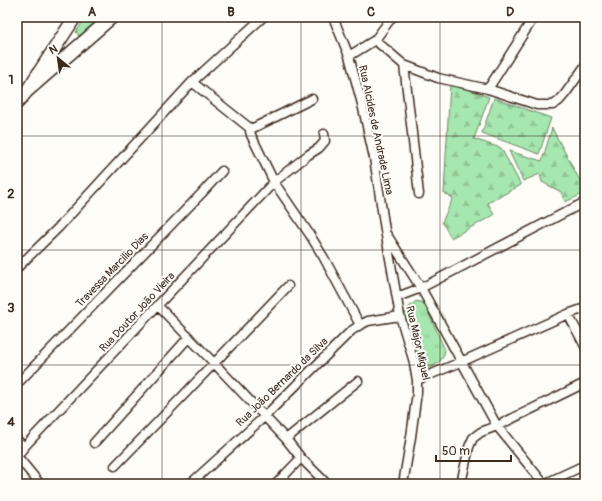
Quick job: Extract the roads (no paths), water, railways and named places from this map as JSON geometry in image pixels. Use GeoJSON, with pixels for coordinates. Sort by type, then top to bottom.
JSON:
{"type":"FeatureCollection","features":[{"type":"Feature","properties":{"kind":"main road"},"geometry":{"type":"LineString","coordinates":[[17,103],[27,91],[75,17]]}},
{"type":"Feature","properties":{"kind":"main road"},"geometry":{"type":"LineString","coordinates":[[27,91],[112,17]]}},
{"type":"Feature","properties":{"kind":"street"},"geometry":{"type":"LineString","coordinates":[[17,268],[58,228],[192,82],[263,17]]}},
{"type":"Feature","properties":{"kind":"street","name":"Rua Alcides de Andrade Lima"},"geometry":{"type":"LineString","coordinates":[[333,17],[349,56],[362,104],[374,158],[385,230],[421,288],[497,426],[544,484]]}},
{"type":"Feature","properties":{"kind":"street"},"geometry":{"type":"LineString","coordinates":[[349,56],[375,40],[392,17]]}},
{"type":"Feature","properties":{"kind":"street"},"geometry":{"type":"LineString","coordinates":[[488,89],[534,17]]}},
{"type":"Feature","properties":{"kind":"street"},"geometry":{"type":"LineString","coordinates":[[375,40],[404,65],[438,78],[488,89],[547,106],[553,105],[565,94],[585,66]]}},
{"type":"Feature","properties":{"kind":"street"},"geometry":{"type":"LineString","coordinates":[[404,65],[419,194]]}},
{"type":"Feature","properties":{"kind":"street"},"geometry":{"type":"LineString","coordinates":[[192,82],[251,129]]}},
{"type":"Feature","properties":{"kind":"street"},"geometry":{"type":"LineString","coordinates":[[251,129],[312,99]]}},
{"type":"Feature","properties":{"kind":"street"},"geometry":{"type":"LineString","coordinates":[[251,129],[251,135],[274,182],[310,234],[360,324]]}},
{"type":"Feature","properties":{"kind":"street","name":"Rua Doutor João Vieira"},"geometry":{"type":"LineString","coordinates":[[17,457],[24,447],[274,182],[319,148],[325,141],[324,134]]}},
{"type":"Feature","properties":{"kind":"street","name":"Travessa Marcilio Dias"},"geometry":{"type":"LineString","coordinates":[[17,384],[222,171]]}},
{"type":"Feature","properties":{"kind":"street"},"geometry":{"type":"LineString","coordinates":[[397,297],[421,288],[585,202]]}},
{"type":"Feature","properties":{"kind":"street","name":"Rua Major Miguel"},"geometry":{"type":"LineString","coordinates":[[385,230],[400,316],[413,359],[417,380],[417,392],[411,437],[403,484]]}},
{"type":"Feature","properties":{"kind":"street"},"geometry":{"type":"LineString","coordinates":[[115,466],[288,286]]}},
{"type":"Feature","properties":{"kind":"street"},"geometry":{"type":"LineString","coordinates":[[158,306],[214,363],[286,439],[301,458],[327,484]]}},
{"type":"Feature","properties":{"kind":"street"},"geometry":{"type":"LineString","coordinates":[[417,380],[585,308]]}},
{"type":"Feature","properties":{"kind":"street"},"geometry":{"type":"LineString","coordinates":[[568,314],[585,346]]}},
{"type":"Feature","properties":{"kind":"street","name":"Rua João Bernardo da Silva"},"geometry":{"type":"LineString","coordinates":[[190,484],[264,417],[360,324],[400,316]]}},
{"type":"Feature","properties":{"kind":"street"},"geometry":{"type":"LineString","coordinates":[[94,443],[189,337]]}},
{"type":"Feature","properties":{"kind":"street"},"geometry":{"type":"LineString","coordinates":[[286,439],[358,381]]}},
{"type":"Feature","properties":{"kind":"street"},"geometry":{"type":"LineString","coordinates":[[462,479],[469,447],[473,438],[481,432],[497,426],[585,383]]}},
{"type":"Feature","properties":{"kind":"street"},"geometry":{"type":"LineString","coordinates":[[17,440],[24,447]]}},
{"type":"Feature","properties":{"kind":"street"},"geometry":{"type":"LineString","coordinates":[[17,457],[40,484]]}},
{"type":"Feature","properties":{"kind":"street"},"geometry":{"type":"LineString","coordinates":[[276,484],[301,458]]}},
{"type":"Feature","properties":{"kind":"street"},"geometry":{"type":"LineString","coordinates":[[544,484],[585,465]]}}]}
